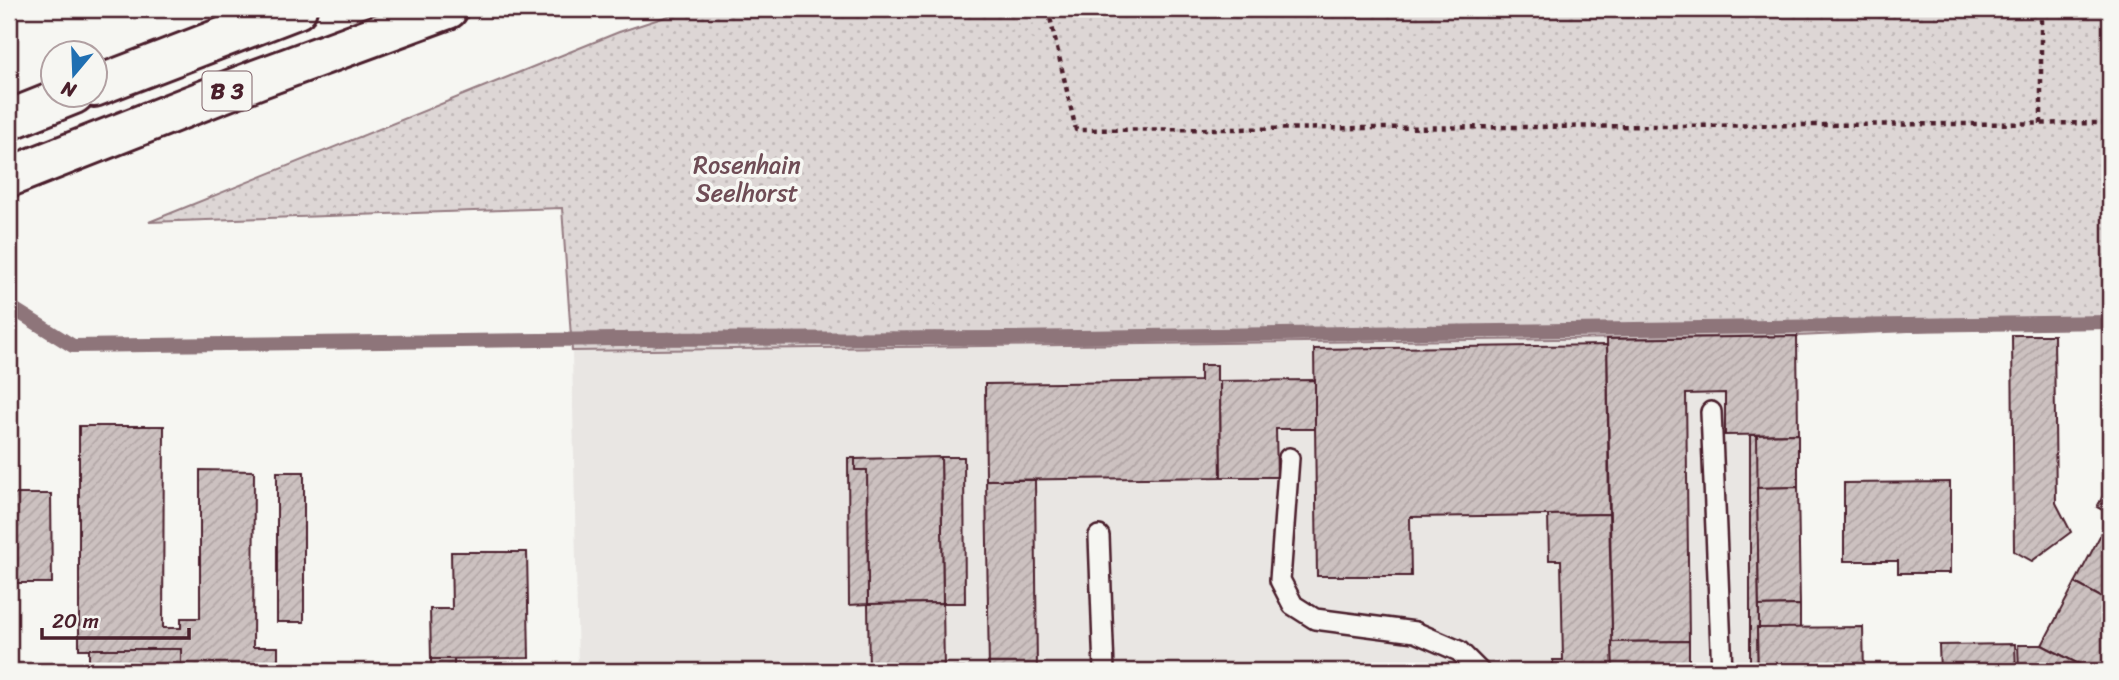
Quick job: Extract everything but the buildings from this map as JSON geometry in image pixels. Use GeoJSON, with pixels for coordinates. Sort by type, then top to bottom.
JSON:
{"type":"FeatureCollection","features":[{"type":"Feature","properties":{"kind":"highway","name":"B 3"},"geometry":{"type":"LineString","coordinates":[[108,81],[297,9]]}},
{"type":"Feature","properties":{"kind":"highway","name":"B 3"},"geometry":{"type":"LineString","coordinates":[[9,177],[258,79],[448,9]]}},
{"type":"Feature","properties":{"kind":"highway"},"geometry":{"type":"LineString","coordinates":[[9,120],[39,108]]}},
{"type":"Feature","properties":{"kind":"lane"},"geometry":{"type":"LineString","coordinates":[[1711,412],[1722,671]]}},
{"type":"Feature","properties":{"kind":"lane"},"geometry":{"type":"LineString","coordinates":[[1289,458],[1280,580],[1293,605],[1315,619],[1415,632],[1458,652],[1479,671]]}},
{"type":"Feature","properties":{"kind":"lane"},"geometry":{"type":"LineString","coordinates":[[1099,536],[1104,671]]}},
{"type":"Feature","properties":{"kind":"path"},"geometry":{"type":"LineString","coordinates":[[1048,9],[1076,130],[2110,123]]}},
{"type":"Feature","properties":{"kind":"path"},"geometry":{"type":"LineString","coordinates":[[2041,9],[2041,124]]}},
{"type":"Feature","properties":{"kind":"shaded area"},"geometry":{"type":"Polygon","coordinates":[[[1797,336],[1800,628],[1757,628],[1758,671],[578,671],[572,351],[1797,336]]]}},
{"type":"Feature","properties":{"kind":"green space","name":"Rosenhain Seelhorst"},"geometry":{"type":"Polygon","coordinates":[[[690,9],[2110,9],[2110,322],[1797,336],[572,351],[562,208],[149,222],[619,32],[690,9]]]}},
{"type":"Feature","properties":{"kind":"waterway"},"geometry":{"type":"LineString","coordinates":[[9,306],[73,346],[618,339],[1010,338],[2110,322]]}}]}
